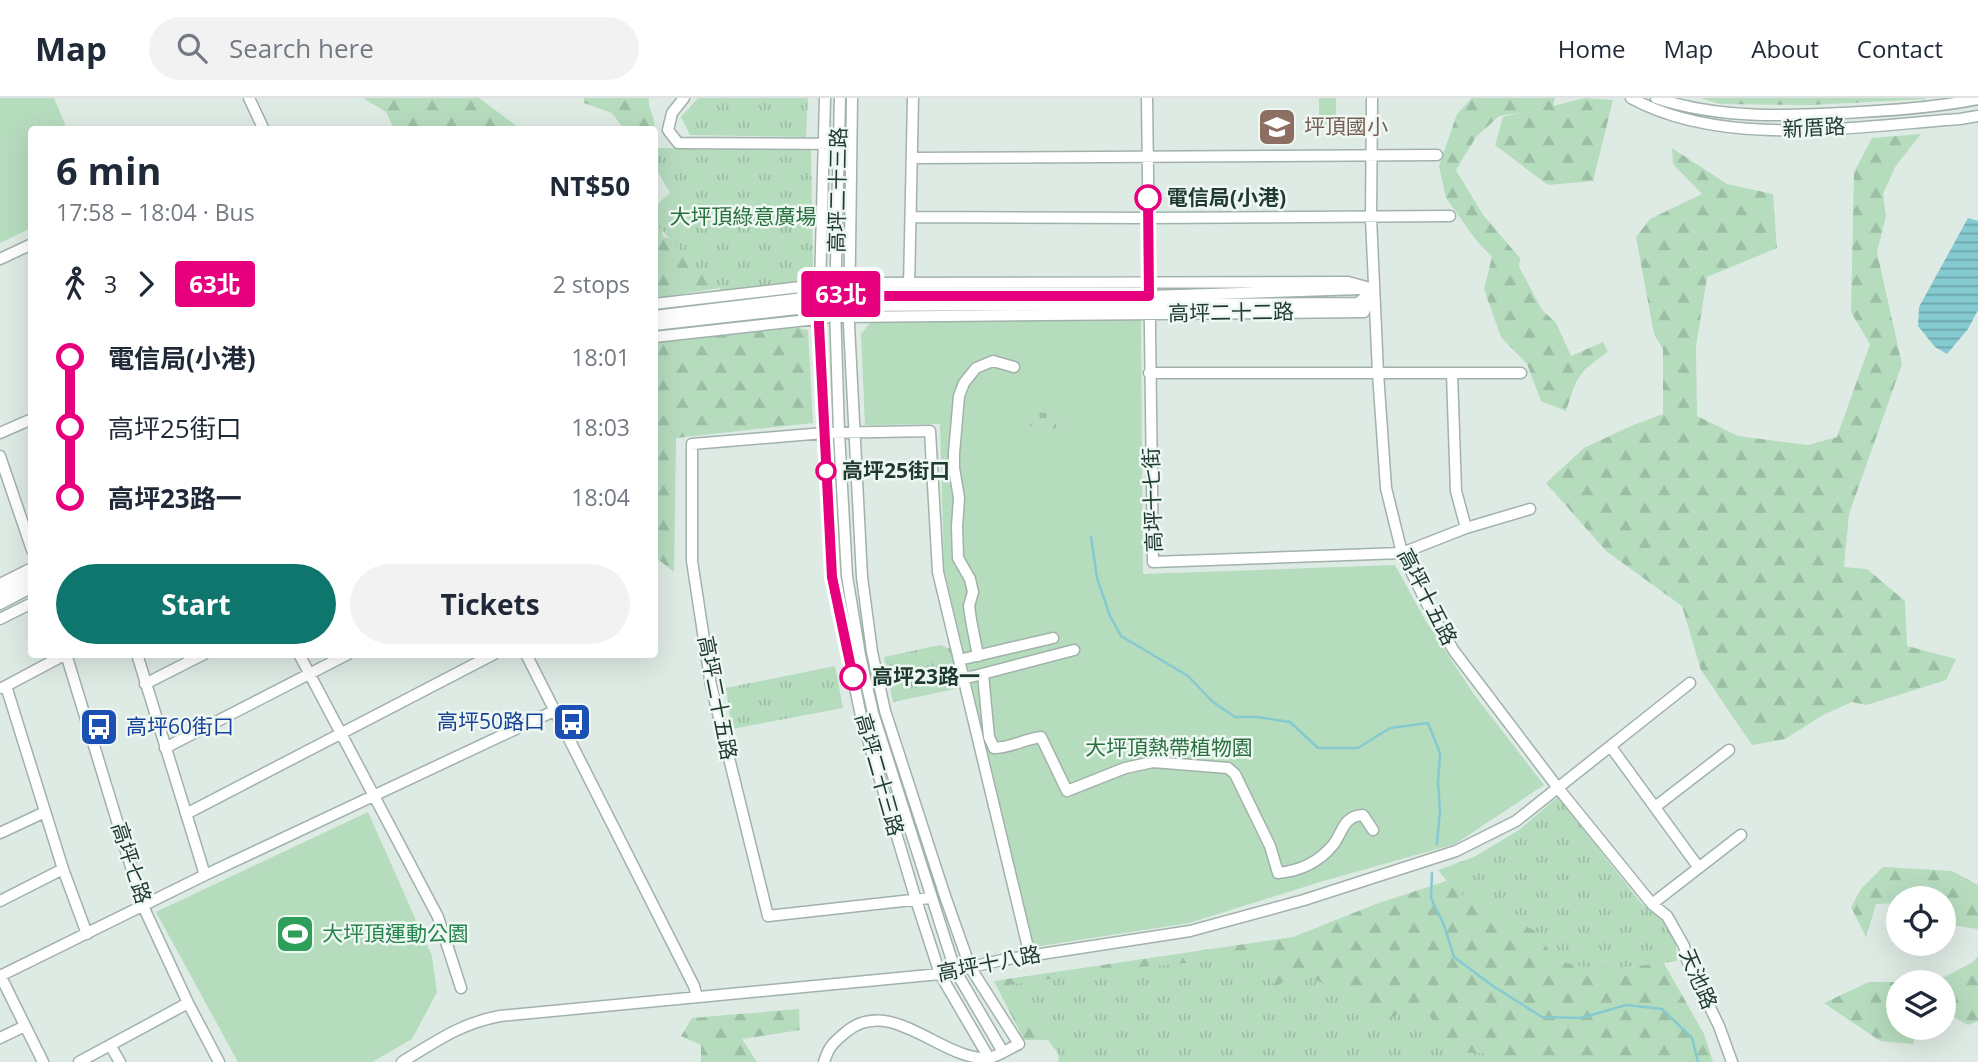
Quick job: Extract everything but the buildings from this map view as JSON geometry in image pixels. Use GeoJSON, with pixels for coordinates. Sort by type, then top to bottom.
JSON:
{"type":"FeatureCollection","features":[{"type":"Feature","properties":{"kind":"street"},"geometry":{"type":"LineString","coordinates":[[249,98],[262,126]]}},
{"type":"Feature","properties":{"kind":"street"},"geometry":{"type":"LineString","coordinates":[[684,98],[672,113],[668,130],[678,143],[845,144]]}},
{"type":"Feature","properties":{"kind":"street","name":"高坪二十三路"},"geometry":{"type":"LineString","coordinates":[[825,98],[819,301],[832,577],[861,716],[940,974],[989,1058]]}},
{"type":"Feature","properties":{"kind":"street","name":"高坪二十三路"},"geometry":{"type":"LineString","coordinates":[[840,98],[845,144],[853,432],[862,577],[872,652],[885,711],[970,967],[1019,1044],[1003,1052],[955,970],[930,898],[873,713],[847,576],[835,300],[845,144],[852,98]]}},
{"type":"Feature","properties":{"kind":"street"},"geometry":{"type":"LineString","coordinates":[[909,306],[914,98]]}},
{"type":"Feature","properties":{"kind":"street","name":"高坪十七街"},"geometry":{"type":"LineString","coordinates":[[1147,98],[1153,562],[1402,553],[1466,528],[1530,509]]}},
{"type":"Feature","properties":{"kind":"street","name":"高坪十五路"},"geometry":{"type":"LineString","coordinates":[[1372,98],[1371,218],[1378,373],[1386,488],[1402,553],[1433,616],[1454,651],[1558,788],[1652,904]]}},
{"type":"Feature","properties":{"kind":"street"},"geometry":{"type":"LineString","coordinates":[[1631,98],[1655,102]]}},
{"type":"Feature","properties":{"kind":"street","name":"新厝路"},"geometry":{"type":"LineString","coordinates":[[1655,102],[1736,115],[1769,116],[1909,109],[1978,99]]}},
{"type":"Feature","properties":{"kind":"street","name":"新厝路"},"geometry":{"type":"LineString","coordinates":[[1655,102],[1712,124],[1770,131],[1978,116]]}},
{"type":"Feature","properties":{"kind":"street"},"geometry":{"type":"LineString","coordinates":[[913,158],[1437,155]]}},
{"type":"Feature","properties":{"kind":"street"},"geometry":{"type":"LineString","coordinates":[[911,218],[1450,216]]}},
{"type":"Feature","properties":{"kind":"street"},"geometry":{"type":"LineString","coordinates":[[0,259],[28,246]]}},
{"type":"Feature","properties":{"kind":"street","name":"高坪二十二路"},"geometry":{"type":"LineString","coordinates":[[848,300],[909,283],[1348,282],[1374,289]]}},
{"type":"Feature","properties":{"kind":"street","name":"高坪二十二路"},"geometry":{"type":"LineString","coordinates":[[658,304],[848,300],[909,306],[1148,305],[1374,289]]}},
{"type":"Feature","properties":{"kind":"street","name":"高坪二十二路"},"geometry":{"type":"LineString","coordinates":[[658,316],[835,300],[909,306],[1148,305],[1364,312],[1374,289]]}},
{"type":"Feature","properties":{"kind":"street","name":"高坪二十二路"},"geometry":{"type":"LineString","coordinates":[[658,324],[819,301]]}},
{"type":"Feature","properties":{"kind":"street","name":"高坪二十二路"},"geometry":{"type":"LineString","coordinates":[[658,336],[819,301]]}},
{"type":"Feature","properties":{"kind":"street"},"geometry":{"type":"LineString","coordinates":[[978,656],[971,620],[973,592],[970,579],[958,558],[956,542],[959,498],[954,468],[959,396],[964,383],[976,368],[993,360],[1014,367]]}},
{"type":"Feature","properties":{"kind":"street"},"geometry":{"type":"LineString","coordinates":[[1149,373],[1521,373]]}},
{"type":"Feature","properties":{"kind":"street"},"geometry":{"type":"LineString","coordinates":[[1452,373],[1457,491],[1466,528]]}},
{"type":"Feature","properties":{"kind":"street"},"geometry":{"type":"LineString","coordinates":[[0,433],[28,421]]}},
{"type":"Feature","properties":{"kind":"street"},"geometry":{"type":"LineString","coordinates":[[824,433],[930,431],[938,572],[1030,956]]}},
{"type":"Feature","properties":{"kind":"street","name":"高坪二十五路"},"geometry":{"type":"LineString","coordinates":[[824,433],[692,444],[692,561],[711,685],[768,916],[930,898]]}},
{"type":"Feature","properties":{"kind":"street"},"geometry":{"type":"LineString","coordinates":[[0,456],[28,538]]}},
{"type":"Feature","properties":{"kind":"street"},"geometry":{"type":"LineString","coordinates":[[0,584],[28,570]]}},
{"type":"Feature","properties":{"kind":"street"},"geometry":{"type":"LineString","coordinates":[[0,595],[28,581]]}},
{"type":"Feature","properties":{"kind":"street"},"geometry":{"type":"LineString","coordinates":[[0,604],[28,589]]}},
{"type":"Feature","properties":{"kind":"street"},"geometry":{"type":"LineString","coordinates":[[0,619],[28,605]]}},
{"type":"Feature","properties":{"kind":"street"},"geometry":{"type":"LineString","coordinates":[[959,660],[1053,638]]}},
{"type":"Feature","properties":{"kind":"street"},"geometry":{"type":"LineString","coordinates":[[963,679],[1074,650]]}},
{"type":"Feature","properties":{"kind":"street"},"geometry":{"type":"LineString","coordinates":[[59,658],[3,688],[87,934]]}},
{"type":"Feature","properties":{"kind":"street","name":"高坪七路"},"geometry":{"type":"LineString","coordinates":[[67,658],[143,906],[219,1062]]}},
{"type":"Feature","properties":{"kind":"street"},"geometry":{"type":"LineString","coordinates":[[137,658],[205,875]]}},
{"type":"Feature","properties":{"kind":"street"},"geometry":{"type":"LineString","coordinates":[[145,684],[196,658]]}},
{"type":"Feature","properties":{"kind":"street"},"geometry":{"type":"LineString","coordinates":[[301,658],[438,917],[461,988]]}},
{"type":"Feature","properties":{"kind":"street"},"geometry":{"type":"LineString","coordinates":[[165,748],[341,658]]}},
{"type":"Feature","properties":{"kind":"street"},"geometry":{"type":"LineString","coordinates":[[186,814],[486,658]]}},
{"type":"Feature","properties":{"kind":"street"},"geometry":{"type":"LineString","coordinates":[[528,658],[694,986],[697,997]]}},
{"type":"Feature","properties":{"kind":"street"},"geometry":{"type":"LineString","coordinates":[[983,674],[989,737],[993,748],[1006,748],[1029,738],[1041,737],[1068,791],[1125,768],[1153,762],[1228,768],[1235,774],[1270,846],[1278,873],[1300,870],[1317,861],[1334,844],[1344,824],[1353,815],[1363,815],[1373,830]]}},
{"type":"Feature","properties":{"kind":"street","name":"高坪十八路"},"geometry":{"type":"LineString","coordinates":[[402,1062],[450,1032],[476,1020],[940,974],[1030,956],[1190,931],[1317,896],[1457,851],[1516,821],[1690,684]]}},
{"type":"Feature","properties":{"kind":"street"},"geometry":{"type":"LineString","coordinates":[[43,1062],[0,976],[205,875],[554,711]]}},
{"type":"Feature","properties":{"kind":"street"},"geometry":{"type":"LineString","coordinates":[[1611,747],[1699,868]]}},
{"type":"Feature","properties":{"kind":"street"},"geometry":{"type":"LineString","coordinates":[[1655,807],[1729,750]]}},
{"type":"Feature","properties":{"kind":"street"},"geometry":{"type":"LineString","coordinates":[[0,832],[45,812]]}},
{"type":"Feature","properties":{"kind":"street"},"geometry":{"type":"LineString","coordinates":[[1652,904],[1741,835]]}},
{"type":"Feature","properties":{"kind":"street"},"geometry":{"type":"LineString","coordinates":[[0,901],[63,869]]}},
{"type":"Feature","properties":{"kind":"street","name":"天池路"},"geometry":{"type":"LineString","coordinates":[[1652,904],[1667,916],[1684,946],[1687,960],[1732,1062]]}},
{"type":"Feature","properties":{"kind":"street"},"geometry":{"type":"LineString","coordinates":[[79,1062],[188,1003]]}},
{"type":"Feature","properties":{"kind":"street"},"geometry":{"type":"LineString","coordinates":[[824,1062],[829,1046],[851,1028],[878,1020],[902,1027],[967,1056],[989,1058],[1003,1052]]}},
{"type":"Feature","properties":{"kind":"street"},"geometry":{"type":"LineString","coordinates":[[0,1038],[25,1026]]}},
{"type":"Feature","properties":{"kind":"street"},"geometry":{"type":"LineString","coordinates":[[110,1045],[120,1062]]}},
{"type":"Feature","properties":{"kind":"green space"},"geometry":{"type":"Polygon","coordinates":[[[0,98],[54,98],[66,126],[28,126],[28,229],[0,243],[0,98]]]}},
{"type":"Feature","properties":{"kind":"green space"},"geometry":{"type":"Polygon","coordinates":[[[363,98],[479,98],[517,126],[393,126],[386,112],[363,98]]]}},
{"type":"Feature","properties":{"kind":"green space"},"geometry":{"type":"Polygon","coordinates":[[[584,98],[649,98],[654,126],[622,126],[612,113],[584,103],[584,98]]]}},
{"type":"Feature","properties":{"kind":"green space"},"geometry":{"type":"Polygon","coordinates":[[[698,98],[808,98],[806,137],[690,135],[681,117],[698,98]]]}},
{"type":"Feature","properties":{"kind":"green space"},"geometry":{"type":"Polygon","coordinates":[[[1319,98],[1336,98],[1336,126],[1319,126],[1319,98]]]}},
{"type":"Feature","properties":{"kind":"green space"},"geometry":{"type":"Polygon","coordinates":[[[1472,98],[1555,98],[1553,106],[1585,98],[1613,100],[1593,181],[1548,185],[1495,145],[1503,117],[1523,112],[1499,116],[1476,137],[1456,170],[1483,215],[1520,258],[1519,267],[1542,310],[1556,323],[1571,356],[1603,342],[1608,352],[1584,370],[1566,411],[1541,401],[1527,364],[1501,337],[1484,289],[1492,257],[1476,240],[1446,198],[1439,166],[1457,114],[1472,98]]]}},
{"type":"Feature","properties":{"kind":"green space"},"geometry":{"type":"Polygon","coordinates":[[[1701,98],[1926,99],[1811,105],[1720,104],[1701,98]]]}},
{"type":"Feature","properties":{"kind":"green space"},"geometry":{"type":"Polygon","coordinates":[[[1921,134],[1895,167],[1883,194],[1886,216],[1877,252],[1902,364],[1849,514],[1844,567],[1867,569],[1905,601],[1907,646],[1956,659],[1946,680],[1867,705],[1852,702],[1823,715],[1785,739],[1752,745],[1701,670],[1682,606],[1606,551],[1546,483],[1584,448],[1663,414],[1663,349],[1654,334],[1636,237],[1650,219],[1702,194],[1673,164],[1672,148],[1727,184],[1773,194],[1777,248],[1707,277],[1696,347],[1697,416],[1738,436],[1808,445],[1837,437],[1870,344],[1851,312],[1854,172],[1872,138],[1921,134]]]}},
{"type":"Feature","properties":{"kind":"green space","name":"大坪頂綠意廣場"},"geometry":{"type":"Polygon","coordinates":[[[658,148],[811,149],[813,271],[804,281],[723,292],[658,225],[658,203],[670,193],[658,172],[658,148]]]}},
{"type":"Feature","properties":{"kind":"green space"},"geometry":{"type":"Polygon","coordinates":[[[658,205],[663,237],[699,245],[726,287],[658,298],[658,205]]]}},
{"type":"Feature","properties":{"kind":"green space","name":"大坪頂熱帶植物園"},"geometry":{"type":"Polygon","coordinates":[[[1141,320],[1143,574],[1395,565],[1424,618],[1473,693],[1544,785],[1455,844],[1189,923],[1034,947],[944,569],[940,424],[865,425],[861,334],[871,322],[1141,320]]]}},
{"type":"Feature","properties":{"kind":"green space"},"geometry":{"type":"Polygon","coordinates":[[[789,326],[808,330],[813,423],[676,438],[674,572],[658,559],[658,342],[789,326]]]}},
{"type":"Feature","properties":{"kind":"green space"},"geometry":{"type":"Polygon","coordinates":[[[1027,411],[1046,413],[1057,420],[1056,427],[1047,437],[1039,436],[1024,417],[1027,411]]]}},
{"type":"Feature","properties":{"kind":"green space"},"geometry":{"type":"Polygon","coordinates":[[[940,645],[951,649],[960,688],[893,702],[884,657],[940,645]]]}},
{"type":"Feature","properties":{"kind":"green space"},"geometry":{"type":"Polygon","coordinates":[[[835,666],[843,708],[732,729],[726,688],[835,666]]]}},
{"type":"Feature","properties":{"kind":"green space"},"geometry":{"type":"Polygon","coordinates":[[[1558,797],[1641,903],[1660,917],[1676,940],[1677,961],[1614,968],[1567,963],[1552,954],[1536,931],[1469,899],[1438,870],[1474,857],[1519,830],[1558,797]]]}},
{"type":"Feature","properties":{"kind":"green space","name":"大坪頂運動公園"},"geometry":{"type":"Polygon","coordinates":[[[368,812],[432,956],[437,992],[412,1039],[372,1062],[238,1062],[156,912],[368,812]]]}},
{"type":"Feature","properties":{"kind":"green space"},"geometry":{"type":"Polygon","coordinates":[[[1883,867],[1952,871],[1978,885],[1978,929],[1956,926],[1956,886],[1886,886],[1886,904],[1876,904],[1866,937],[1851,907],[1861,889],[1883,867]]]}},
{"type":"Feature","properties":{"kind":"green space"},"geometry":{"type":"Polygon","coordinates":[[[1486,868],[1639,919],[1704,1034],[1713,1062],[1123,1062],[1107,1040],[1024,1040],[994,981],[1293,937],[1376,904],[1486,868]]]}},
{"type":"Feature","properties":{"kind":"green space"},"geometry":{"type":"Polygon","coordinates":[[[1261,948],[1274,987],[1304,972],[1384,1022],[1419,1002],[1457,1052],[1494,1054],[1509,1062],[1058,1062],[1059,1055],[1008,985],[1118,969],[1208,961],[1261,948]]]}},
{"type":"Feature","properties":{"kind":"green space"},"geometry":{"type":"Polygon","coordinates":[[[1978,956],[1978,1021],[1968,1025],[1956,1018],[1956,971],[1973,962],[1978,956]]]}},
{"type":"Feature","properties":{"kind":"green space"},"geometry":{"type":"Polygon","coordinates":[[[1869,982],[1886,982],[1886,1040],[1914,1040],[1913,1044],[1880,1041],[1824,1003],[1869,982]]]}},
{"type":"Feature","properties":{"kind":"green space"},"geometry":{"type":"Polygon","coordinates":[[[799,1009],[800,1030],[742,1039],[757,1062],[701,1062],[701,1045],[681,1036],[692,1018],[799,1009]]]}},
{"type":"Feature","properties":{"kind":"water"},"geometry":{"type":"Polygon","coordinates":[[[1968,218],[1978,221],[1978,310],[1968,329],[1947,354],[1935,347],[1918,326],[1919,307],[1968,218]]]}},
{"type":"Feature","properties":{"kind":"waterway"},"geometry":{"type":"LineString","coordinates":[[1091,537],[1097,578],[1110,616],[1121,636],[1188,676],[1213,702],[1235,717],[1290,722],[1318,748],[1358,748],[1390,728],[1428,723],[1440,753],[1437,844]]}},
{"type":"Feature","properties":{"kind":"waterway"},"geometry":{"type":"LineString","coordinates":[[1432,873],[1431,898],[1444,925],[1454,957],[1493,986],[1542,1017],[1581,1018],[1626,1005],[1662,1009],[1692,1038],[1698,1062]]}},
{"type":"Feature","properties":{"kind":"bus line","name":"63北"},"geometry":{"type":"LineString","coordinates":[[853,677],[832,577],[819,296],[1149,296],[1148,198]]}},
{"type":"Feature","properties":{"kind":"place","name":"坪頂國小"},"geometry":{"type":"Point","coordinates":[1277,127]}},
{"type":"Feature","properties":{"kind":"place","name":"電信局(小港)"},"geometry":{"type":"Point","coordinates":[1148,198]}},
{"type":"Feature","properties":{"kind":"place","name":"高坪25街口"},"geometry":{"type":"Point","coordinates":[826,471]}},
{"type":"Feature","properties":{"kind":"place","name":"高坪23路一"},"geometry":{"type":"Point","coordinates":[853,677]}},
{"type":"Feature","properties":{"kind":"place","name":"高坪50路口"},"geometry":{"type":"Point","coordinates":[572,722]}},
{"type":"Feature","properties":{"kind":"place","name":"高坪60街口"},"geometry":{"type":"Point","coordinates":[99,727]}},
{"type":"Feature","properties":{"kind":"place","name":"大坪頂運動公園"},"geometry":{"type":"Point","coordinates":[295,934]}}]}
